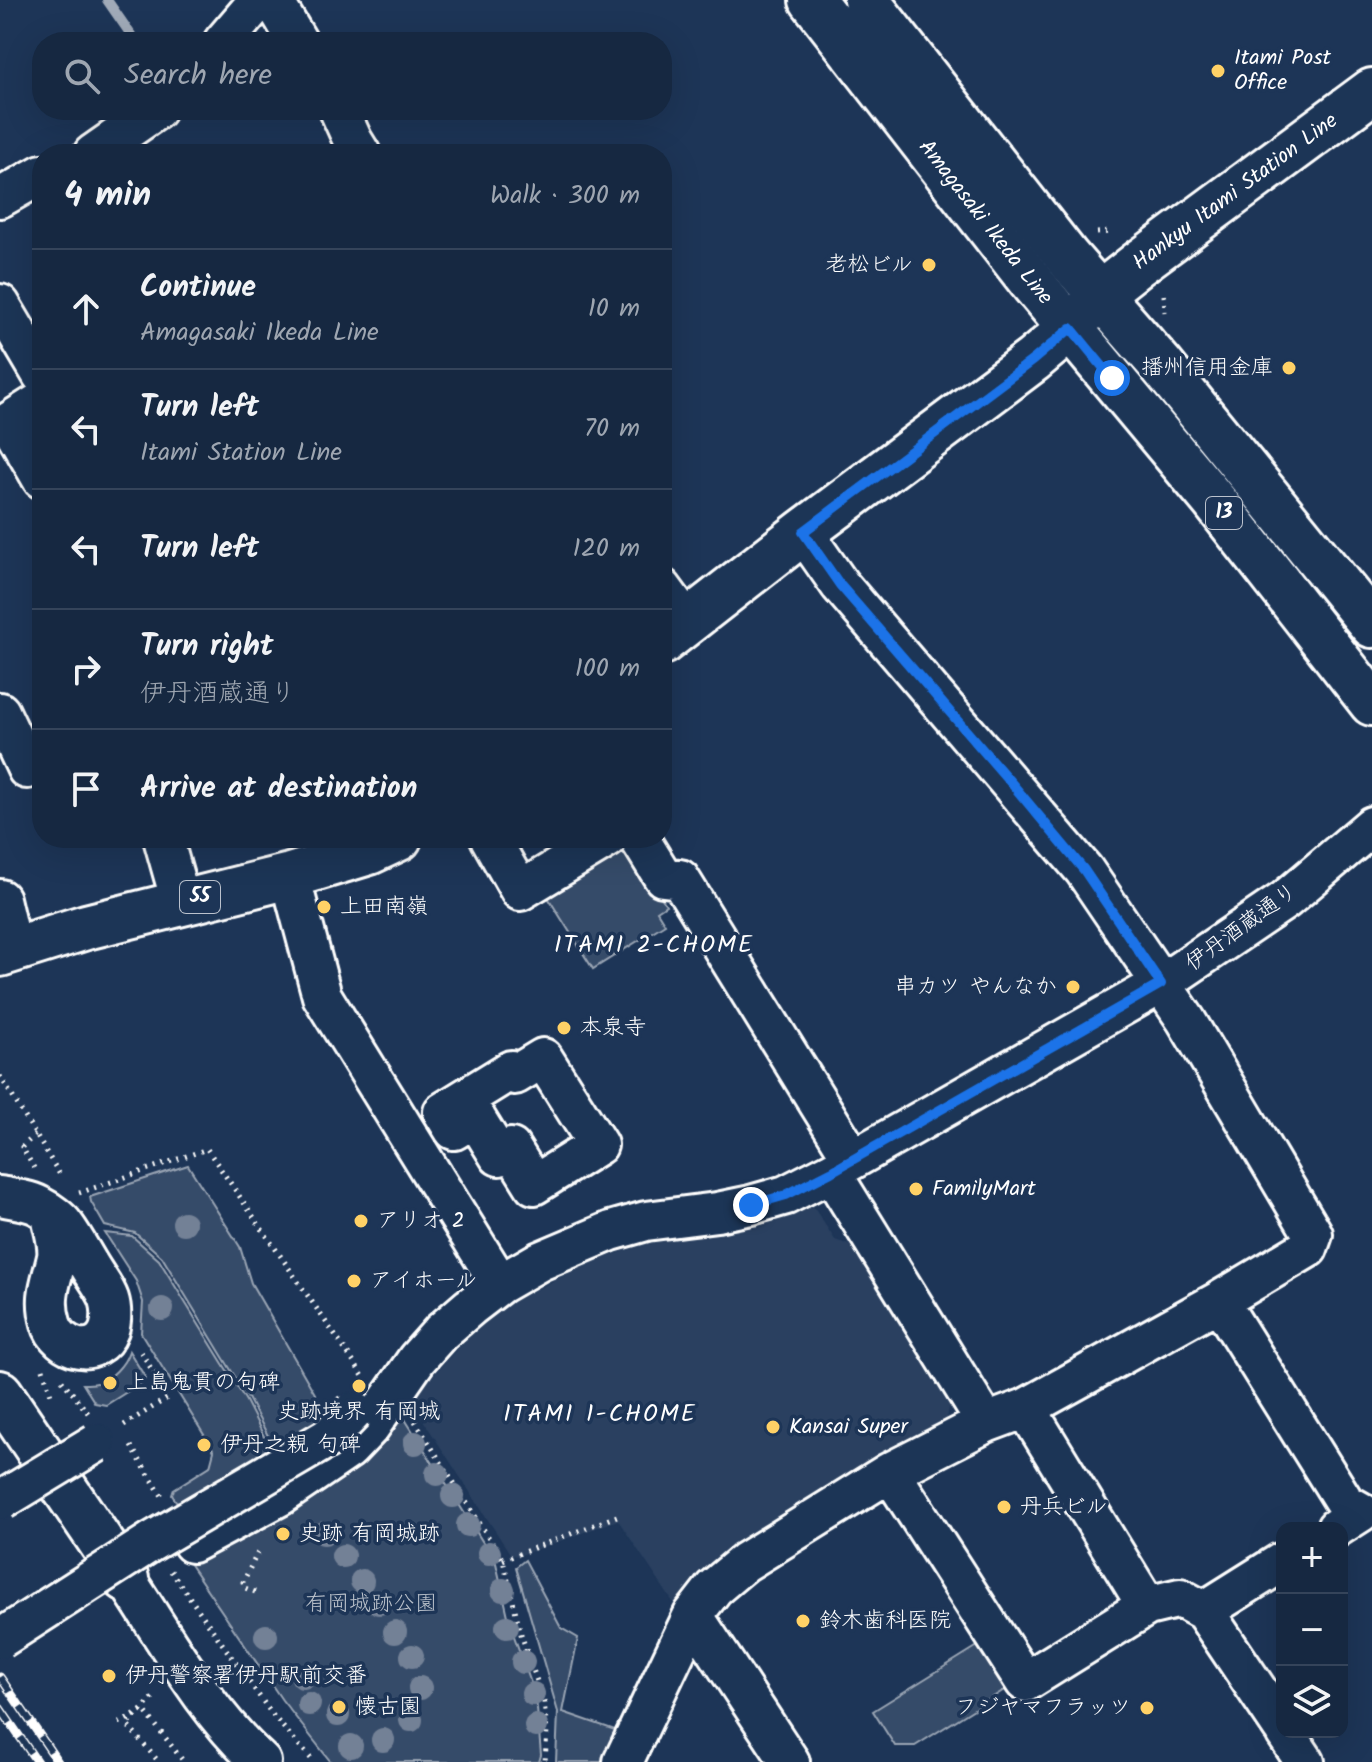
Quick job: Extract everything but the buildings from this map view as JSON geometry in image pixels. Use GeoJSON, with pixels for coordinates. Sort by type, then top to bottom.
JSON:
{"type":"FeatureCollection","features":[{"type":"Feature","properties":{"kind":"main road","name":"Amagasaki Ikeda Line"},"geometry":{"type":"LineString","coordinates":[[812,0],[1033,284],[1215,502],[1372,703]]}},
{"type":"Feature","properties":{"kind":"main road","name":"Amagasaki Ikeda Line"},"geometry":{"type":"LineString","coordinates":[[866,0],[1067,257],[1162,366],[1372,625]]}},
{"type":"Feature","properties":{"kind":"main road","name":"Hankyu Itami Station Line"},"geometry":{"type":"LineString","coordinates":[[672,616],[803,532],[1033,360],[1071,328],[1100,294],[1372,91]]}},
{"type":"Feature","properties":{"kind":"main road","name":"55"},"geometry":{"type":"LineString","coordinates":[[6,952],[86,927],[290,876],[378,848]]}},
{"type":"Feature","properties":{"kind":"main road"},"geometry":{"type":"LineString","coordinates":[[0,1393],[126,1579]]}},
{"type":"Feature","properties":{"kind":"street"},"geometry":{"type":"LineString","coordinates":[[232,32],[259,0]]}},
{"type":"Feature","properties":{"kind":"street"},"geometry":{"type":"LineString","coordinates":[[273,0],[292,32]]}},
{"type":"Feature","properties":{"kind":"street"},"geometry":{"type":"LineString","coordinates":[[107,144],[142,120]]}},
{"type":"Feature","properties":{"kind":"street"},"geometry":{"type":"LineString","coordinates":[[344,120],[355,144]]}},
{"type":"Feature","properties":{"kind":"street"},"geometry":{"type":"LineString","coordinates":[[0,198],[32,180]]}},
{"type":"Feature","properties":{"kind":"street"},"geometry":{"type":"LineString","coordinates":[[0,304],[32,358]]}},
{"type":"Feature","properties":{"kind":"street"},"geometry":{"type":"LineString","coordinates":[[32,407],[4,424],[32,465]]}},
{"type":"Feature","properties":{"kind":"street"},"geometry":{"type":"LineString","coordinates":[[623,1762],[693,1615],[714,1588],[745,1562],[890,1472],[986,1423],[1026,1408],[1219,1301],[1308,1248],[1313,1234],[1186,1020],[1084,870],[840,585],[803,532]]}},
{"type":"Feature","properties":{"kind":"street"},"geometry":{"type":"LineString","coordinates":[[0,712],[27,769],[32,768]]}},
{"type":"Feature","properties":{"kind":"street","name":"伊丹酒蔵通り"},"geometry":{"type":"LineString","coordinates":[[371,1392],[417,1359],[441,1332],[470,1307],[500,1284],[540,1261],[611,1231],[646,1221],[717,1212],[786,1195],[842,1166],[1161,984],[1285,900],[1372,826]]}},
{"type":"Feature","properties":{"kind":"street"},"geometry":{"type":"LineString","coordinates":[[166,848],[181,902]]}},
{"type":"Feature","properties":{"kind":"street"},"geometry":{"type":"LineString","coordinates":[[496,848],[520,891],[591,848]]}},
{"type":"Feature","properties":{"kind":"street"},"geometry":{"type":"LineString","coordinates":[[645,848],[663,877],[680,879],[986,1423]]}},
{"type":"Feature","properties":{"kind":"street"},"geometry":{"type":"LineString","coordinates":[[290,876],[322,996],[500,1284]]}},
{"type":"Feature","properties":{"kind":"street"},"geometry":{"type":"LineString","coordinates":[[0,899],[6,952]]}},
{"type":"Feature","properties":{"kind":"street"},"geometry":{"type":"LineString","coordinates":[[0,1196],[39,1205],[62,1205]]}},
{"type":"Feature","properties":{"kind":"street"},"geometry":{"type":"LineString","coordinates":[[1219,1301],[1345,1503],[1360,1518]]}},
{"type":"Feature","properties":{"kind":"street"},"geometry":{"type":"LineString","coordinates":[[192,1543],[280,1496],[349,1449],[370,1427],[371,1392]]}},
{"type":"Feature","properties":{"kind":"street"},"geometry":{"type":"LineString","coordinates":[[0,1639],[151,1542],[328,1438],[371,1392]]}},
{"type":"Feature","properties":{"kind":"street"},"geometry":{"type":"LineString","coordinates":[[1026,1408],[1147,1606]]}},
{"type":"Feature","properties":{"kind":"street"},"geometry":{"type":"LineString","coordinates":[[2,1500],[108,1431]]}},
{"type":"Feature","properties":{"kind":"street"},"geometry":{"type":"LineString","coordinates":[[890,1472],[1025,1682],[1147,1606],[1180,1598],[1204,1611],[1276,1718]]}},
{"type":"Feature","properties":{"kind":"street"},"geometry":{"type":"LineString","coordinates":[[1204,1611],[1276,1566]]}},
{"type":"Feature","properties":{"kind":"street"},"geometry":{"type":"LineString","coordinates":[[126,1579],[203,1695],[241,1743],[261,1762]]}},
{"type":"Feature","properties":{"kind":"street"},"geometry":{"type":"LineString","coordinates":[[693,1615],[790,1762]]}},
{"type":"Feature","properties":{"kind":"street"},"geometry":{"type":"LineString","coordinates":[[1289,1738],[1305,1762]]}},
{"type":"Feature","properties":{"kind":"path"},"geometry":{"type":"LineString","coordinates":[[1096,234],[1111,232]]}},
{"type":"Feature","properties":{"kind":"path"},"geometry":{"type":"LineString","coordinates":[[35,1135],[22,1147],[36,1171]]}},
{"type":"Feature","properties":{"kind":"path"},"geometry":{"type":"LineString","coordinates":[[62,1205],[207,1149],[371,1392],[503,1560],[521,1634],[544,1702],[547,1731],[545,1762]]}},
{"type":"Feature","properties":{"kind":"path"},"geometry":{"type":"LineString","coordinates":[[40,1361],[50,1395]]}},
{"type":"Feature","properties":{"kind":"path"},"geometry":{"type":"LineString","coordinates":[[108,1431],[169,1397],[150,1367]]}},
{"type":"Feature","properties":{"kind":"path"},"geometry":{"type":"LineString","coordinates":[[76,1396],[165,1501]]}},
{"type":"Feature","properties":{"kind":"path"},"geometry":{"type":"LineString","coordinates":[[503,1560],[617,1516]]}},
{"type":"Feature","properties":{"kind":"path"},"geometry":{"type":"LineString","coordinates":[[192,1543],[163,1561],[274,1717],[314,1762]]}},
{"type":"Feature","properties":{"kind":"path"},"geometry":{"type":"LineString","coordinates":[[255,1592],[245,1588],[243,1582],[260,1547]]}},
{"type":"Feature","properties":{"kind":"path"},"geometry":{"type":"LineString","coordinates":[[153,1698],[127,1725],[159,1762]]}},
{"type":"Feature","properties":{"kind":"path"},"geometry":{"type":"LineString","coordinates":[[119,1723],[144,1710],[184,1762]]}},
{"type":"Feature","properties":{"kind":"shaded area"},"geometry":{"type":"Polygon","coordinates":[[[812,1207],[835,1240],[863,1250],[952,1391],[946,1424],[679,1611],[618,1520],[518,1556],[511,1555],[410,1400],[482,1322],[506,1305],[588,1263],[654,1241],[758,1227],[812,1207]]]}},
{"type":"Feature","properties":{"kind":"green space"},"geometry":{"type":"Polygon","coordinates":[[[613,848],[631,848],[666,905],[657,911],[665,924],[593,969],[544,891],[613,848]]]}},
{"type":"Feature","properties":{"kind":"green space"},"geometry":{"type":"Polygon","coordinates":[[[188,1165],[240,1247],[251,1283],[322,1406],[342,1397],[325,1419],[275,1449],[248,1398],[162,1257],[135,1233],[105,1226],[91,1202],[90,1197],[188,1165]]]}},
{"type":"Feature","properties":{"kind":"green space"},"geometry":{"type":"Polygon","coordinates":[[[105,1233],[132,1236],[159,1260],[246,1401],[270,1448],[182,1503],[172,1495],[174,1489],[210,1466],[214,1451],[141,1333],[143,1302],[136,1281],[105,1233]]]}},
{"type":"Feature","properties":{"kind":"green space"},"geometry":{"type":"Polygon","coordinates":[[[129,1351],[145,1377],[144,1381],[106,1405],[95,1403],[83,1384],[107,1379],[121,1366],[129,1351]]]}},
{"type":"Feature","properties":{"kind":"green space","name":"有岡城跡公園"},"geometry":{"type":"Polygon","coordinates":[[[403,1416],[496,1563],[510,1625],[536,1697],[539,1762],[331,1762],[282,1700],[187,1560],[373,1446],[403,1416]]]}},
{"type":"Feature","properties":{"kind":"green space"},"geometry":{"type":"Polygon","coordinates":[[[525,1560],[561,1628],[578,1638],[563,1712],[618,1731],[604,1762],[556,1762],[558,1712],[516,1567],[525,1560]]]}},
{"type":"Feature","properties":{"kind":"green space"},"geometry":{"type":"Polygon","coordinates":[[[989,1639],[1017,1682],[915,1746],[895,1746],[873,1711],[989,1639]]]}},
{"type":"Feature","properties":{"kind":"waterway"},"geometry":{"type":"LineString","coordinates":[[107,0],[129,32]]}},
{"type":"Feature","properties":{"kind":"railway"},"geometry":{"type":"LineString","coordinates":[[0,1677],[58,1762]]}},
{"type":"Feature","properties":{"kind":"railway"},"geometry":{"type":"LineString","coordinates":[[0,1708],[37,1762]]}},
{"type":"Feature","properties":{"kind":"place","name":"Itami Post Office"},"geometry":{"type":"Point","coordinates":[1218,71]}},
{"type":"Feature","properties":{"kind":"place","name":"老松ビル"},"geometry":{"type":"Point","coordinates":[929,265]}},
{"type":"Feature","properties":{"kind":"place","name":"播州信用金庫"},"geometry":{"type":"Point","coordinates":[1289,368]}},
{"type":"Feature","properties":{"kind":"place","name":"上田南嶺"},"geometry":{"type":"Point","coordinates":[324,907]}},
{"type":"Feature","properties":{"kind":"place","name":"串カツ やんなか"},"geometry":{"type":"Point","coordinates":[1073,987]}},
{"type":"Feature","properties":{"kind":"place","name":"本泉寺"},"geometry":{"type":"Point","coordinates":[564,1028]}},
{"type":"Feature","properties":{"kind":"place","name":"FamilyMart"},"geometry":{"type":"Point","coordinates":[916,1189]}},
{"type":"Feature","properties":{"kind":"place","name":"アリオ 2"},"geometry":{"type":"Point","coordinates":[361,1221]}},
{"type":"Feature","properties":{"kind":"place","name":"アイホール"},"geometry":{"type":"Point","coordinates":[354,1281]}},
{"type":"Feature","properties":{"kind":"place","name":"上島鬼貫の句碑"},"geometry":{"type":"Point","coordinates":[110,1383]}},
{"type":"Feature","properties":{"kind":"place","name":"史跡境界 有岡城"},"geometry":{"type":"Point","coordinates":[359,1386]}},
{"type":"Feature","properties":{"kind":"place","name":"Kansai Super"},"geometry":{"type":"Point","coordinates":[773,1427]}},
{"type":"Feature","properties":{"kind":"place","name":"伊丹之親 句碑"},"geometry":{"type":"Point","coordinates":[204,1445]}},
{"type":"Feature","properties":{"kind":"place","name":"丹兵ビル"},"geometry":{"type":"Point","coordinates":[1004,1507]}},
{"type":"Feature","properties":{"kind":"place","name":"史跡 有岡城跡"},"geometry":{"type":"Point","coordinates":[283,1534]}},
{"type":"Feature","properties":{"kind":"place","name":"鈴木歯科医院"},"geometry":{"type":"Point","coordinates":[803,1621]}},
{"type":"Feature","properties":{"kind":"place","name":"伊丹警察署伊丹駅前交番"},"geometry":{"type":"Point","coordinates":[109,1676]}},
{"type":"Feature","properties":{"kind":"place","name":"懐古園"},"geometry":{"type":"Point","coordinates":[339,1707]}},
{"type":"Feature","properties":{"kind":"place","name":"フジヤマフラッツ"},"geometry":{"type":"Point","coordinates":[1147,1708]}},
{"type":"Feature","properties":{"kind":"district","name":"ITAMI 2-CHOME"},"geometry":{"type":"Point","coordinates":[654,945]}},
{"type":"Feature","properties":{"kind":"district","name":"ITAMI 1-CHOME"},"geometry":{"type":"Point","coordinates":[600,1414]}},
{"type":"Feature","properties":{"kind":"route"},"geometry":{"type":"LineString","coordinates":[[751,1205],[786,1195],[831,1172],[1161,984],[1084,870],[840,585],[803,532],[1033,360],[1071,328],[1112,378]]}}]}
